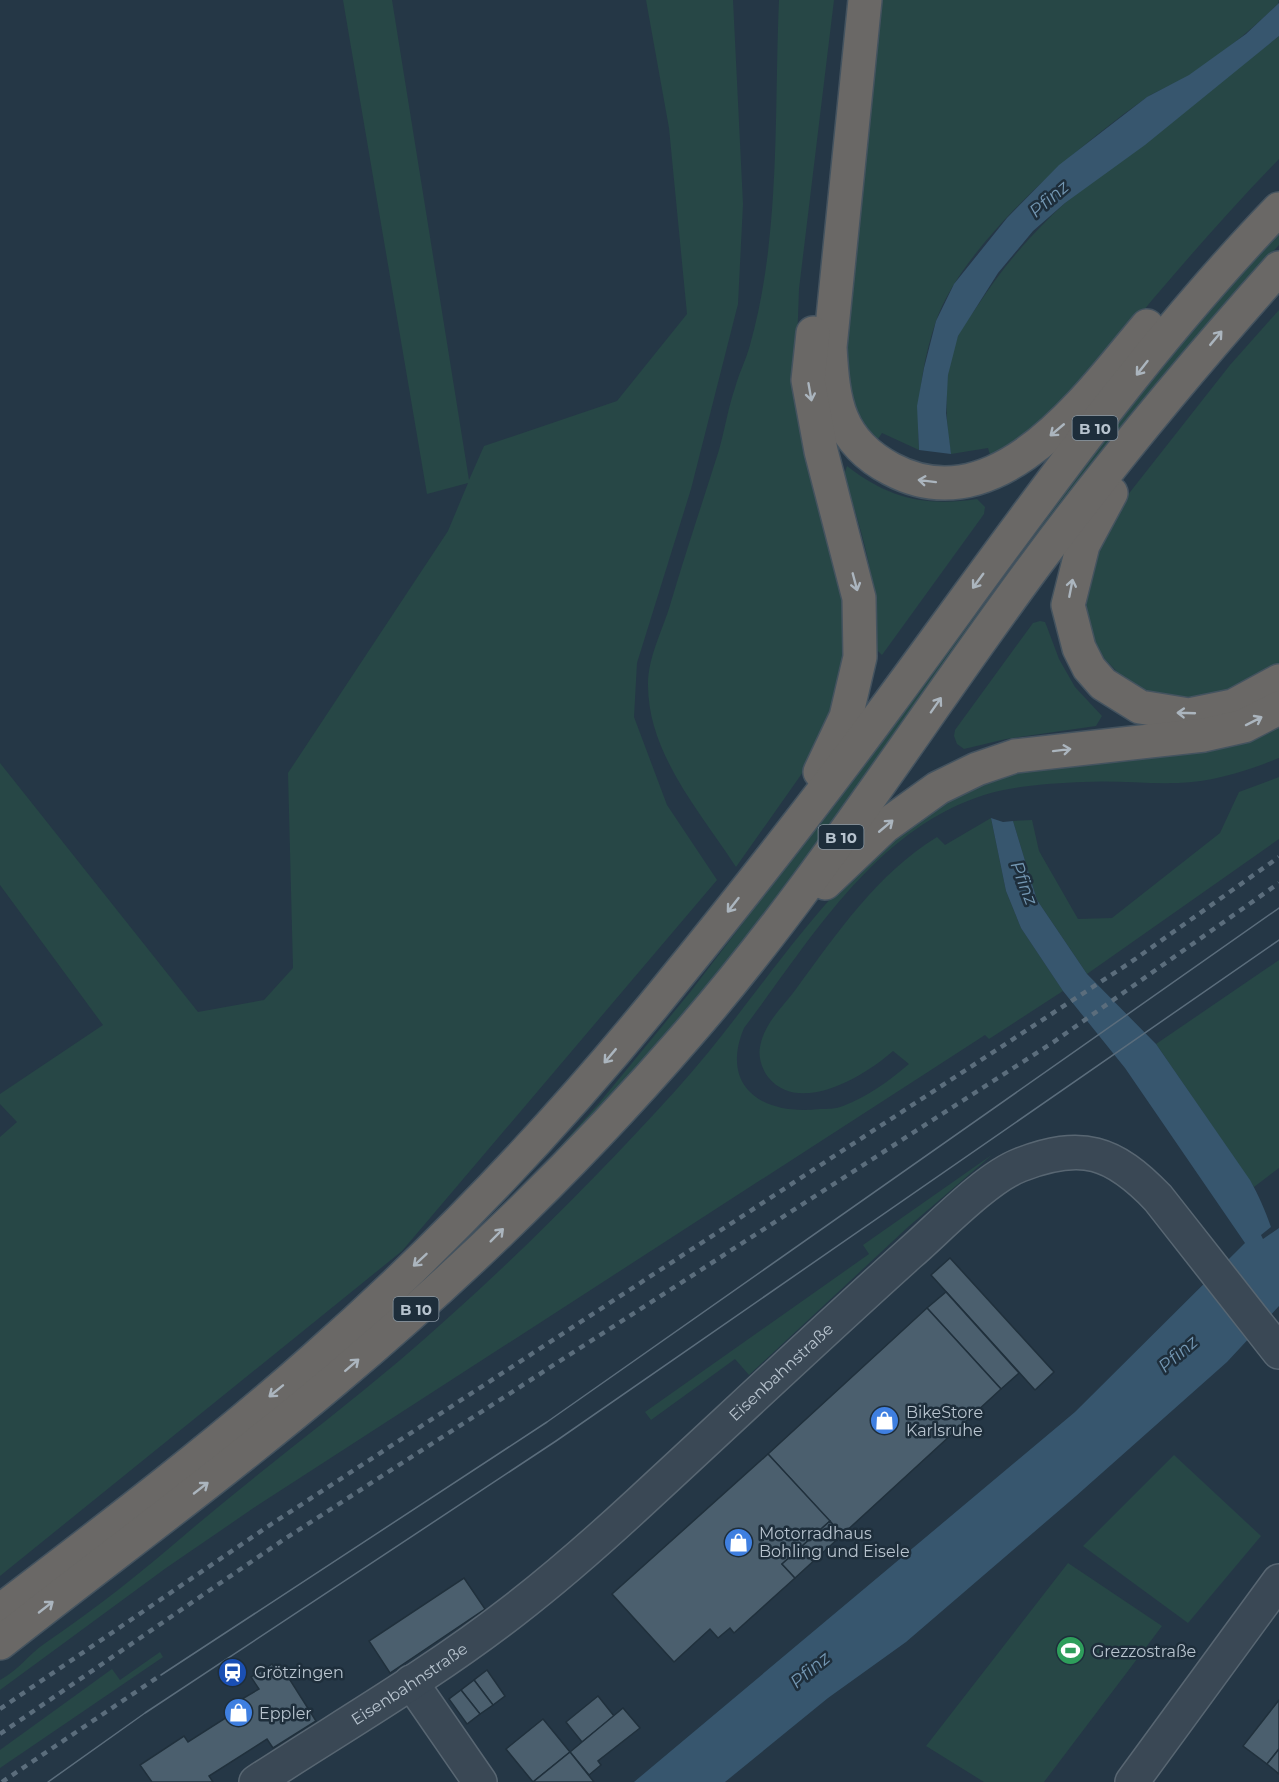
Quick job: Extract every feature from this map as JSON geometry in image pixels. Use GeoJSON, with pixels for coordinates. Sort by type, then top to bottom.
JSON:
{"type":"FeatureCollection","features":[{"type":"Feature","properties":{"kind":"highway"},"geometry":{"type":"LineString","coordinates":[[770,859],[818,777],[846,717],[860,657],[859,598],[821,451],[808,380],[845,0]]}},
{"type":"Feature","properties":{"kind":"highway"},"geometry":{"type":"LineString","coordinates":[[865,0],[830,347],[832,390],[843,426],[859,447],[875,461],[920,481],[963,481],[1006,465],[1033,449],[1065,423],[1164,307],[1269,219]]}},
{"type":"Feature","properties":{"kind":"highway","name":"B 10"},"geometry":{"type":"LineString","coordinates":[[0,1611],[100,1534],[313,1360],[437,1245],[563,1112],[670,985],[770,859],[886,707],[1020,524],[1178,322],[1269,219]]}},
{"type":"Feature","properties":{"kind":"highway","name":"B 10"},"geometry":{"type":"LineString","coordinates":[[0,1643],[197,1491],[335,1380],[469,1263],[594,1139],[688,1035],[780,921],[1038,561],[1165,399],[1279,268]]}},
{"type":"Feature","properties":{"kind":"highway"},"geometry":{"type":"LineString","coordinates":[[1165,399],[1083,544],[1068,605],[1079,648],[1089,668],[1102,684],[1140,707],[1189,715],[1233,706],[1279,681]]}},
{"type":"Feature","properties":{"kind":"highway"},"geometry":{"type":"LineString","coordinates":[[780,921],[838,872],[885,826],[938,788],[977,769],[1015,756],[1204,735],[1244,726],[1279,708]]}},
{"type":"Feature","properties":{"kind":"street","name":"Eisenbahnstraße"},"geometry":{"type":"LineString","coordinates":[[256,1782],[411,1682],[513,1611],[638,1504],[939,1228],[996,1180],[1017,1166],[1058,1154],[1092,1152],[1113,1161],[1137,1176],[1158,1198],[1274,1347]]}},
{"type":"Feature","properties":{"kind":"street"},"geometry":{"type":"LineString","coordinates":[[1132,1782],[1279,1581]]}},
{"type":"Feature","properties":{"kind":"street"},"geometry":{"type":"LineString","coordinates":[[411,1682],[480,1782]]}},
{"type":"Feature","properties":{"kind":"green space"},"geometry":{"type":"Polygon","coordinates":[[[343,0],[392,0],[469,480],[484,446],[617,401],[687,314],[669,128],[646,0],[733,0],[743,204],[738,304],[691,489],[637,663],[634,717],[667,805],[717,880],[402,1251],[0,1576],[0,1137],[17,1122],[0,1104],[0,1094],[103,1025],[0,885],[0,763],[198,1012],[264,1000],[293,968],[288,773],[448,531],[468,483],[427,494],[343,0]]]}},
{"type":"Feature","properties":{"kind":"green space"},"geometry":{"type":"Polygon","coordinates":[[[779,0],[834,0],[799,289],[797,346],[845,604],[845,648],[839,692],[825,732],[803,772],[736,867],[693,804],[667,759],[650,710],[648,685],[653,653],[719,450],[760,303],[767,261],[774,174],[779,0]]]}},
{"type":"Feature","properties":{"kind":"green space"},"geometry":{"type":"Polygon","coordinates":[[[878,0],[1279,0],[1278,4],[1257,23],[1213,59],[1185,78],[1146,98],[1057,169],[1026,198],[971,260],[950,291],[931,337],[919,401],[919,450],[882,433],[878,439],[852,413],[841,343],[878,0]]]}},
{"type":"Feature","properties":{"kind":"green space"},"geometry":{"type":"Polygon","coordinates":[[[1279,36],[1279,159],[1199,245],[1099,365],[1060,407],[1015,442],[990,455],[988,448],[951,454],[947,425],[947,394],[953,349],[964,325],[1006,266],[1040,227],[1065,203],[1279,36]]]}},
{"type":"Feature","properties":{"kind":"green space"},"geometry":{"type":"Polygon","coordinates":[[[1279,224],[1279,245],[1246,281],[654,1058],[533,1177],[600,1102],[691,991],[743,923],[1011,551],[1279,224]]]}},
{"type":"Feature","properties":{"kind":"green space"},"geometry":{"type":"Polygon","coordinates":[[[1279,310],[1279,667],[1238,690],[1190,700],[1142,690],[1126,681],[1101,655],[1089,626],[1085,592],[1087,573],[1112,515],[1230,365],[1279,310]]]}},
{"type":"Feature","properties":{"kind":"green space"},"geometry":{"type":"Polygon","coordinates":[[[847,466],[877,486],[908,498],[941,502],[977,499],[985,507],[984,514],[882,655],[876,649],[872,582],[863,540],[844,475],[847,466]]]}},
{"type":"Feature","properties":{"kind":"green space"},"geometry":{"type":"Polygon","coordinates":[[[1045,622],[1059,659],[1075,687],[1102,716],[1096,726],[1006,739],[964,749],[957,744],[954,736],[955,730],[1033,623],[1045,622]]]}},
{"type":"Feature","properties":{"kind":"green space"},"geometry":{"type":"Polygon","coordinates":[[[1279,723],[1279,758],[1242,771],[1191,782],[1095,782],[1046,784],[1007,789],[984,795],[945,811],[909,834],[877,861],[848,892],[820,925],[744,1028],[738,1049],[737,1067],[742,1082],[752,1094],[781,1108],[800,1110],[837,1108],[869,1093],[909,1064],[893,1051],[866,1071],[832,1088],[814,1093],[797,1093],[781,1088],[768,1077],[761,1063],[760,1051],[765,1030],[843,926],[877,887],[915,852],[937,837],[945,845],[991,818],[1006,891],[1021,928],[1063,991],[989,1039],[985,1035],[258,1505],[166,1568],[0,1690],[0,1680],[38,1648],[135,1576],[373,1383],[507,1264],[610,1161],[676,1090],[832,897],[903,829],[944,801],[999,778],[1030,771],[1198,752],[1279,723]]]}},
{"type":"Feature","properties":{"kind":"green space"},"geometry":{"type":"Polygon","coordinates":[[[1279,777],[1279,839],[1087,974],[1037,900],[1013,821],[1032,820],[1039,851],[1078,919],[1112,918],[1220,833],[1239,792],[1279,777]]]}},
{"type":"Feature","properties":{"kind":"green space"},"geometry":{"type":"Polygon","coordinates":[[[1279,960],[1279,1168],[1254,1187],[1156,1044],[1279,960]]]}},
{"type":"Feature","properties":{"kind":"green space"},"geometry":{"type":"Polygon","coordinates":[[[993,1154],[908,1227],[749,1375],[735,1359],[651,1420],[645,1412],[869,1254],[863,1245],[993,1154]]]}},
{"type":"Feature","properties":{"kind":"green space","name":"Grezzostraße"},"geometry":{"type":"Polygon","coordinates":[[[1174,1455],[1261,1536],[1188,1623],[1083,1546],[1174,1455]]]}},
{"type":"Feature","properties":{"kind":"green space","name":"Grezzostraße"},"geometry":{"type":"Polygon","coordinates":[[[1068,1563],[1162,1626],[1044,1782],[984,1782],[926,1746],[1068,1563]]]}},
{"type":"Feature","properties":{"kind":"green space"},"geometry":{"type":"Polygon","coordinates":[[[160,1652],[163,1657],[0,1768],[0,1750],[112,1669],[120,1680],[160,1652]]]}},
{"type":"Feature","properties":{"kind":"water","name":"Pfinz"},"geometry":{"type":"Polygon","coordinates":[[[1279,3],[1279,36],[1145,145],[1065,203],[1033,231],[998,273],[958,336],[948,375],[946,413],[951,454],[919,450],[917,406],[936,321],[954,284],[1007,218],[1059,165],[1147,97],[1189,75],[1246,34],[1279,3]]]}},
{"type":"Feature","properties":{"kind":"water","name":"Pfinz"},"geometry":{"type":"Polygon","coordinates":[[[991,818],[1003,822],[1013,821],[1037,900],[1087,974],[1156,1044],[1250,1180],[1271,1227],[1261,1235],[1263,1239],[1279,1228],[1279,1306],[1227,1362],[1076,1496],[906,1642],[828,1698],[725,1782],[634,1782],[1075,1412],[1245,1243],[1125,1068],[1063,991],[1021,928],[1006,891],[991,818]]]}},
{"type":"Feature","properties":{"kind":"building"},"geometry":{"type":"Polygon","coordinates":[[[950,1258],[1054,1372],[1035,1390],[931,1275],[950,1258]]]}},
{"type":"Feature","properties":{"kind":"building"},"geometry":{"type":"Polygon","coordinates":[[[946,1292],[1019,1373],[1001,1389],[927,1308],[946,1292]]]}},
{"type":"Feature","properties":{"kind":"building","name":"BikeStore Karlsruhe"},"geometry":{"type":"Polygon","coordinates":[[[927,1308],[1001,1389],[842,1535],[768,1454],[927,1308]]]}},
{"type":"Feature","properties":{"kind":"building","name":"Motorradhaus Bohling und Eisele"},"geometry":{"type":"Polygon","coordinates":[[[768,1454],[830,1521],[782,1564],[795,1578],[734,1633],[730,1628],[718,1638],[710,1629],[674,1662],[612,1594],[768,1454]]]}},
{"type":"Feature","properties":{"kind":"building"},"geometry":{"type":"Polygon","coordinates":[[[830,1521],[842,1535],[795,1578],[782,1564],[830,1521]]]}},
{"type":"Feature","properties":{"kind":"building"},"geometry":{"type":"Polygon","coordinates":[[[464,1578],[485,1609],[390,1673],[369,1641],[464,1578]]]}},
{"type":"Feature","properties":{"kind":"building"},"geometry":{"type":"Polygon","coordinates":[[[272,1664],[280,1676],[285,1672],[316,1721],[273,1748],[267,1739],[209,1776],[213,1782],[152,1782],[140,1765],[184,1736],[188,1742],[246,1705],[242,1699],[259,1689],[251,1677],[272,1664]]]}},
{"type":"Feature","properties":{"kind":"building"},"geometry":{"type":"Polygon","coordinates":[[[487,1670],[505,1696],[493,1705],[474,1680],[487,1670]]]}},
{"type":"Feature","properties":{"kind":"building"},"geometry":{"type":"Polygon","coordinates":[[[474,1680],[493,1705],[480,1714],[461,1690],[474,1680]]]}},
{"type":"Feature","properties":{"kind":"building"},"geometry":{"type":"Polygon","coordinates":[[[461,1690],[480,1714],[467,1724],[449,1699],[461,1690]]]}},
{"type":"Feature","properties":{"kind":"building"},"geometry":{"type":"Polygon","coordinates":[[[598,1696],[614,1716],[582,1742],[566,1722],[598,1696]]]}},
{"type":"Feature","properties":{"kind":"building"},"geometry":{"type":"Polygon","coordinates":[[[1279,1700],[1279,1749],[1267,1764],[1243,1746],[1279,1700]]]}},
{"type":"Feature","properties":{"kind":"building"},"geometry":{"type":"Polygon","coordinates":[[[623,1708],[640,1728],[598,1761],[601,1765],[589,1775],[570,1752],[623,1708]]]}},
{"type":"Feature","properties":{"kind":"building"},"geometry":{"type":"Polygon","coordinates":[[[543,1719],[570,1752],[533,1782],[506,1749],[543,1719]]]}},
{"type":"Feature","properties":{"kind":"building"},"geometry":{"type":"Polygon","coordinates":[[[1279,1749],[1279,1774],[1267,1764],[1279,1749]]]}},
{"type":"Feature","properties":{"kind":"building"},"geometry":{"type":"Polygon","coordinates":[[[570,1752],[594,1782],[533,1782],[570,1752]]]}},
{"type":"Feature","properties":{"kind":"tram line"},"geometry":{"type":"LineString","coordinates":[[161,1675],[547,1422],[1279,908]]}},
{"type":"Feature","properties":{"kind":"tram line"},"geometry":{"type":"LineString","coordinates":[[48,1782],[145,1713],[556,1441],[1279,940]]}},
{"type":"Feature","properties":{"kind":"railway"},"geometry":{"type":"LineString","coordinates":[[0,1709],[267,1527],[1131,962],[1279,857]]}},
{"type":"Feature","properties":{"kind":"railway"},"geometry":{"type":"LineString","coordinates":[[0,1734],[283,1540],[1055,1041],[1279,883]]}},
{"type":"Feature","properties":{"kind":"railway"},"geometry":{"type":"LineString","coordinates":[[2,1782],[161,1675]]}},
{"type":"Feature","properties":{"kind":"place","name":"BikeStore Karlsruhe"},"geometry":{"type":"Point","coordinates":[885,1421]}},
{"type":"Feature","properties":{"kind":"place","name":"Motorradhaus Bohling und Eisele"},"geometry":{"type":"Point","coordinates":[738,1542]}},
{"type":"Feature","properties":{"kind":"place","name":"Grezzostraße"},"geometry":{"type":"Point","coordinates":[1071,1651]}},
{"type":"Feature","properties":{"kind":"place","name":"Grötzingen"},"geometry":{"type":"Point","coordinates":[233,1672]}},
{"type":"Feature","properties":{"kind":"place","name":"Eppler"},"geometry":{"type":"Point","coordinates":[238,1713]}}]}
